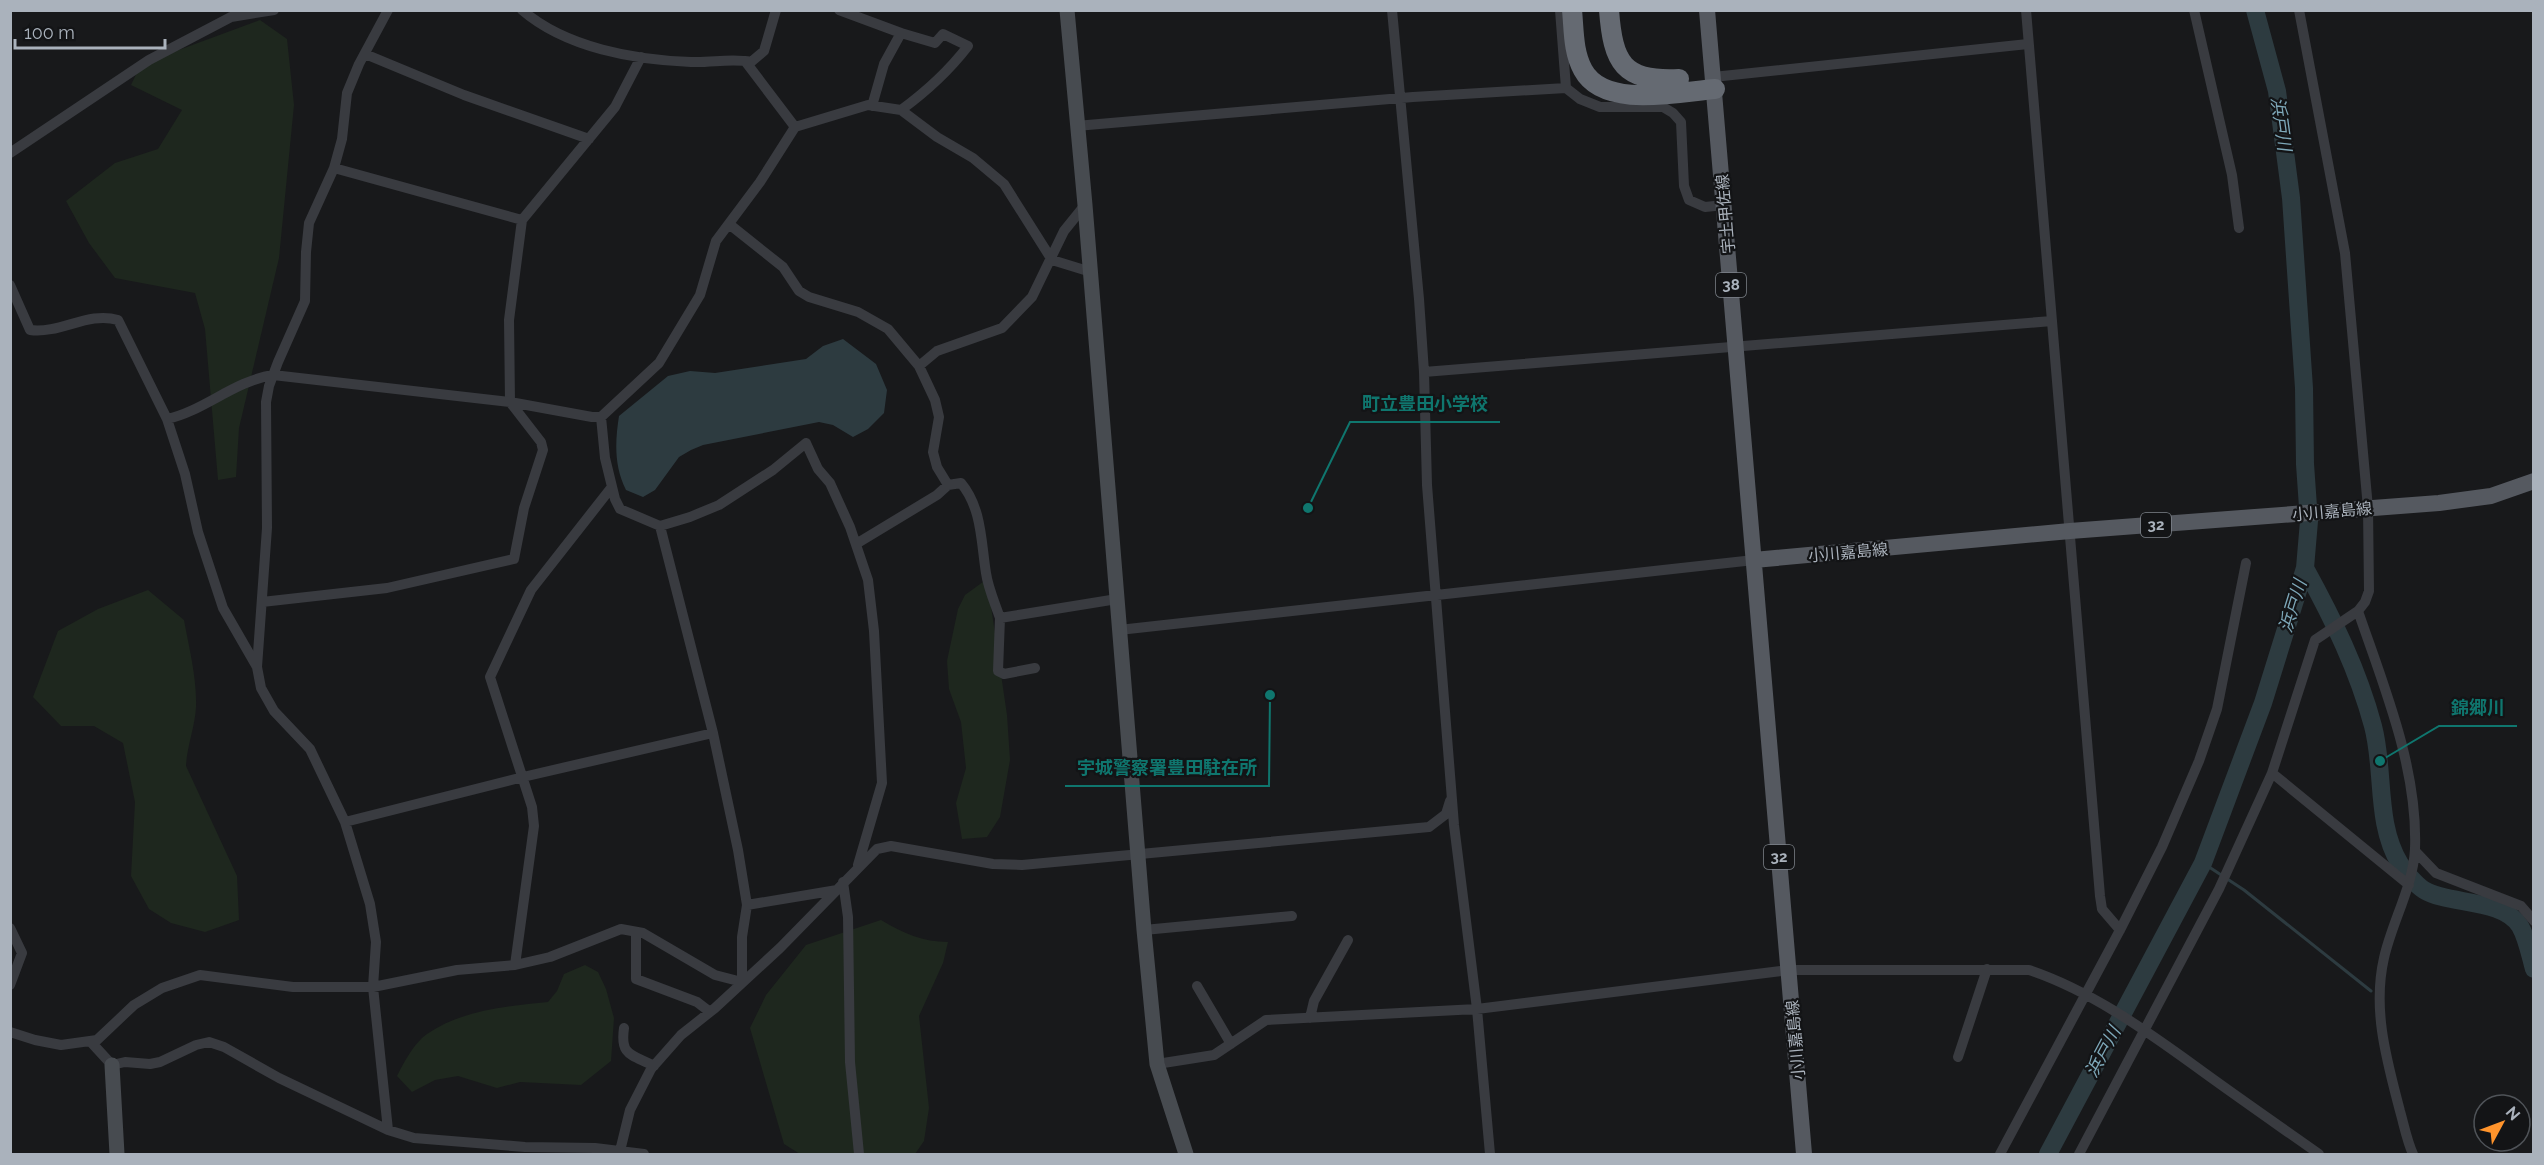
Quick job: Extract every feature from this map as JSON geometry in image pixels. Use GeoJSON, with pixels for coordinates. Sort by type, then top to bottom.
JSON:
{"type":"FeatureCollection","features":[{"type":"Feature","properties":{"kind":"highway"},"geometry":{"type":"LineString","coordinates":[[1572,10],[1575,44],[1583,71],[1592,82],[1604,90],[1635,95],[1714,83]]}},
{"type":"Feature","properties":{"kind":"highway"},"geometry":{"type":"LineString","coordinates":[[1609,10],[1614,50],[1622,63],[1632,72],[1643,78],[1656,80],[1714,83]]}},
{"type":"Feature","properties":{"kind":"main road","name":"宇土甲佐線"},"geometry":{"type":"LineString","coordinates":[[1707,10],[1754,560]]}},
{"type":"Feature","properties":{"kind":"main road","name":"小川嘉島線"},"geometry":{"type":"LineString","coordinates":[[1804,1155],[1754,560],[2070,531],[2439,503],[2491,496],[2534,481]]}},
{"type":"Feature","properties":{"kind":"street"},"geometry":{"type":"LineString","coordinates":[[10,153],[148,60],[231,17],[274,10]]}},
{"type":"Feature","properties":{"kind":"street"},"geometry":{"type":"LineString","coordinates":[[387,10],[347,93],[342,139],[334,168],[309,223],[305,301],[273,375],[266,402],[267,528],[257,667],[261,688],[274,711],[310,748],[345,822],[371,914],[376,942],[373,987],[387,1130]]}},
{"type":"Feature","properties":{"kind":"street"},"geometry":{"type":"LineString","coordinates":[[522,10],[546,27],[573,40],[641,57],[690,62],[751,62],[764,51],[776,10]]}},
{"type":"Feature","properties":{"kind":"street"},"geometry":{"type":"LineString","coordinates":[[839,10],[935,44],[943,34],[968,46],[930,89],[901,110]]}},
{"type":"Feature","properties":{"kind":"street"},"geometry":{"type":"LineString","coordinates":[[1067,10],[1076,126],[1086,205],[1119,630],[1157,1064],[1186,1155]]}},
{"type":"Feature","properties":{"kind":"street"},"geometry":{"type":"LineString","coordinates":[[1392,10],[1424,372],[1427,485],[1452,796],[1477,1009],[1490,1155]]}},
{"type":"Feature","properties":{"kind":"street"},"geometry":{"type":"LineString","coordinates":[[1560,10],[1566,88]]}},
{"type":"Feature","properties":{"kind":"street"},"geometry":{"type":"LineString","coordinates":[[2026,10],[2100,896],[2102,909],[2120,930]]}},
{"type":"Feature","properties":{"kind":"street"},"geometry":{"type":"LineString","coordinates":[[2194,10],[2232,175],[2239,228]]}},
{"type":"Feature","properties":{"kind":"street"},"geometry":{"type":"LineString","coordinates":[[2079,1155],[2219,889],[2272,773],[2315,640],[2355,613],[2365,602],[2369,591],[2368,507],[2345,253],[2299,10]]}},
{"type":"Feature","properties":{"kind":"street"},"geometry":{"type":"LineString","coordinates":[[872,106],[884,64],[901,33]]}},
{"type":"Feature","properties":{"kind":"street"},"geometry":{"type":"LineString","coordinates":[[1714,83],[2028,44]]}},
{"type":"Feature","properties":{"kind":"street"},"geometry":{"type":"LineString","coordinates":[[365,54],[464,95],[589,139]]}},
{"type":"Feature","properties":{"kind":"street"},"geometry":{"type":"LineString","coordinates":[[262,602],[387,588],[514,559],[524,508],[543,450],[541,442],[510,402],[509,320],[522,220],[615,107],[641,57]]}},
{"type":"Feature","properties":{"kind":"street"},"geometry":{"type":"LineString","coordinates":[[745,61],[795,127]]}},
{"type":"Feature","properties":{"kind":"street"},"geometry":{"type":"LineString","coordinates":[[1076,126],[1400,98],[1566,88],[1580,99],[1600,108],[1663,107],[1673,113],[1681,122],[1684,186],[1689,200],[1705,207],[1724,205]]}},
{"type":"Feature","properties":{"kind":"street"},"geometry":{"type":"LineString","coordinates":[[601,417],[659,363],[700,295],[716,241],[760,182],[795,127],[868,105],[901,110],[937,137],[973,158],[1004,184],[1052,260],[1091,272]]}},
{"type":"Feature","properties":{"kind":"street"},"geometry":{"type":"LineString","coordinates":[[334,168],[522,220]]}},
{"type":"Feature","properties":{"kind":"street"},"geometry":{"type":"LineString","coordinates":[[919,366],[938,351],[1002,328],[1032,297],[1052,260],[1064,231],[1086,205]]}},
{"type":"Feature","properties":{"kind":"street"},"geometry":{"type":"LineString","coordinates":[[729,224],[783,267],[799,291],[809,297],[858,312],[888,329],[919,366],[935,400],[939,417],[933,452],[937,467],[948,485]]}},
{"type":"Feature","properties":{"kind":"street"},"geometry":{"type":"LineString","coordinates":[[10,285],[30,330],[62,328],[84,320],[107,316],[118,320],[167,419],[185,474],[198,532],[222,608],[257,667]]}},
{"type":"Feature","properties":{"kind":"street"},"geometry":{"type":"LineString","coordinates":[[1424,372],[2052,321]]}},
{"type":"Feature","properties":{"kind":"street"},"geometry":{"type":"LineString","coordinates":[[167,419],[186,415],[219,394],[273,375],[510,402],[601,417]]}},
{"type":"Feature","properties":{"kind":"street"},"geometry":{"type":"LineString","coordinates":[[601,417],[611,488],[620,509],[660,526],[719,505],[772,470],[806,443],[818,469],[830,483],[856,544],[868,580],[874,631],[882,783],[858,866]]}},
{"type":"Feature","properties":{"kind":"street"},"geometry":{"type":"LineString","coordinates":[[856,544],[938,495],[948,485],[961,483],[970,494],[979,524],[986,574],[1000,618],[998,670],[1004,674],[1035,668]]}},
{"type":"Feature","properties":{"kind":"street"},"geometry":{"type":"LineString","coordinates":[[515,965],[534,826],[532,807],[490,677],[531,590],[611,488]]}},
{"type":"Feature","properties":{"kind":"street"},"geometry":{"type":"LineString","coordinates":[[660,526],[713,733],[747,905],[742,937],[742,982]]}},
{"type":"Feature","properties":{"kind":"street"},"geometry":{"type":"LineString","coordinates":[[1119,630],[1754,560]]}},
{"type":"Feature","properties":{"kind":"street"},"geometry":{"type":"LineString","coordinates":[[2000,1155],[2162,847],[2199,761],[2217,709],[2246,563]]}},
{"type":"Feature","properties":{"kind":"street"},"geometry":{"type":"LineString","coordinates":[[1000,618],[1117,599]]}},
{"type":"Feature","properties":{"kind":"street"},"geometry":{"type":"LineString","coordinates":[[2355,613],[2387,699],[2409,777],[2415,821],[2415,851],[2409,885],[2384,959],[2379,1002],[2385,1055],[2413,1155]]}},
{"type":"Feature","properties":{"kind":"street"},"geometry":{"type":"LineString","coordinates":[[345,822],[523,777],[713,733]]}},
{"type":"Feature","properties":{"kind":"street"},"geometry":{"type":"LineString","coordinates":[[2272,773],[2409,885]]}},
{"type":"Feature","properties":{"kind":"street"},"geometry":{"type":"LineString","coordinates":[[620,1151],[630,1110],[654,1066],[681,1035],[710,1012],[780,948],[877,849],[891,846],[993,864],[1012,864],[1429,827],[1446,814],[1452,796]]}},
{"type":"Feature","properties":{"kind":"street"},"geometry":{"type":"LineString","coordinates":[[2415,851],[2436,873],[2521,906],[2534,921]]}},
{"type":"Feature","properties":{"kind":"street"},"geometry":{"type":"LineString","coordinates":[[747,905],[840,886]]}},
{"type":"Feature","properties":{"kind":"street"},"geometry":{"type":"LineString","coordinates":[[840,886],[848,917],[850,1062],[859,1155]]}},
{"type":"Feature","properties":{"kind":"street"},"geometry":{"type":"LineString","coordinates":[[1144,930],[1292,916]]}},
{"type":"Feature","properties":{"kind":"street"},"geometry":{"type":"LineString","coordinates":[[10,928],[22,953],[10,985]]}},
{"type":"Feature","properties":{"kind":"street"},"geometry":{"type":"LineString","coordinates":[[10,1032],[61,1045],[97,1040],[134,1005],[162,988],[200,975],[293,987],[373,987],[456,969],[515,965],[550,957],[621,929],[643,933],[715,975],[742,982]]}},
{"type":"Feature","properties":{"kind":"street"},"geometry":{"type":"LineString","coordinates":[[636,932],[636,978],[697,1002],[710,1012]]}},
{"type":"Feature","properties":{"kind":"street"},"geometry":{"type":"LineString","coordinates":[[1310,1018],[1314,1001],[1348,940]]}},
{"type":"Feature","properties":{"kind":"street"},"geometry":{"type":"LineString","coordinates":[[1958,1057],[1987,969]]}},
{"type":"Feature","properties":{"kind":"street"},"geometry":{"type":"LineString","coordinates":[[1157,1064],[1214,1055],[1266,1020],[1477,1009],[1789,970],[2028,970],[2044,975],[2084,995],[2145,1030],[2319,1155]]}},
{"type":"Feature","properties":{"kind":"street"},"geometry":{"type":"LineString","coordinates":[[1197,986],[1231,1044]]}},
{"type":"Feature","properties":{"kind":"street"},"geometry":{"type":"LineString","coordinates":[[624,1028],[622,1045],[625,1050],[654,1066]]}},
{"type":"Feature","properties":{"kind":"street"},"geometry":{"type":"LineString","coordinates":[[90,1041],[112,1065],[117,1155]]}},
{"type":"Feature","properties":{"kind":"street"},"geometry":{"type":"LineString","coordinates":[[112,1065],[125,1062],[150,1064],[209,1042],[224,1047],[279,1078],[387,1130],[414,1138],[524,1151],[595,1148],[644,1155]]}},
{"type":"Feature","properties":{"kind":"shaded area"},"geometry":{"type":"Polygon","coordinates":[[[260,20],[287,39],[294,105],[279,258],[239,428],[236,477],[218,480],[205,329],[195,293],[115,278],[89,243],[66,201],[115,163],[158,149],[182,110],[131,85],[141,64],[260,20]]]}},
{"type":"Feature","properties":{"kind":"shaded area"},"geometry":{"type":"Polygon","coordinates":[[[843,339],[876,364],[887,390],[884,413],[868,429],[853,437],[833,425],[819,422],[703,445],[679,457],[655,490],[643,497],[626,490],[619,472],[616,454],[619,416],[668,376],[690,371],[715,373],[806,359],[823,346],[843,339]]]}},
{"type":"Feature","properties":{"kind":"shaded area"},"geometry":{"type":"Polygon","coordinates":[[[987,579],[1007,715],[1010,760],[1000,817],[987,837],[962,839],[956,803],[966,768],[961,722],[949,689],[947,661],[958,609],[965,595],[987,579]]]}},
{"type":"Feature","properties":{"kind":"shaded area"},"geometry":{"type":"Polygon","coordinates":[[[148,590],[184,620],[196,696],[186,766],[237,876],[239,920],[205,932],[171,923],[149,909],[131,876],[135,802],[123,743],[94,726],[61,726],[33,697],[58,631],[98,609],[148,590]]]}},
{"type":"Feature","properties":{"kind":"shaded area"},"geometry":{"type":"Polygon","coordinates":[[[881,920],[913,936],[948,942],[943,963],[919,1016],[929,1108],[924,1141],[915,1154],[800,1154],[784,1144],[750,1028],[766,995],[806,945],[881,920]]]}},
{"type":"Feature","properties":{"kind":"shaded area"},"geometry":{"type":"Polygon","coordinates":[[[585,965],[598,972],[606,989],[614,1018],[611,1061],[581,1085],[520,1082],[497,1088],[458,1076],[435,1080],[412,1092],[397,1076],[418,1042],[427,1034],[470,1014],[548,1002],[557,991],[564,974],[585,965]]]}},
{"type":"Feature","properties":{"kind":"waterway","name":"浜戸川"},"geometry":{"type":"LineString","coordinates":[[2048,1154],[2203,863],[2263,703],[2305,568],[2309,521],[2305,464],[2304,388],[2291,198],[2277,91],[2255,10]]}},
{"type":"Feature","properties":{"kind":"waterway"},"geometry":{"type":"LineString","coordinates":[[2305,568],[2344,645],[2367,705],[2377,743],[2387,831],[2400,864],[2418,885],[2434,895],[2488,906],[2512,917],[2520,926],[2534,969]]}},
{"type":"Feature","properties":{"kind":"waterway"},"geometry":{"type":"LineString","coordinates":[[2203,863],[2244,890],[2371,991]]}},
{"type":"Feature","properties":{"kind":"place","name":"町立豊田小学校"},"geometry":{"type":"Point","coordinates":[1308,508]}},
{"type":"Feature","properties":{"kind":"place","name":"宇城警察署豊田駐在所"},"geometry":{"type":"Point","coordinates":[1270,695]}},
{"type":"Feature","properties":{"kind":"place","name":"錦郷川"},"geometry":{"type":"Point","coordinates":[2380,761]}}]}
